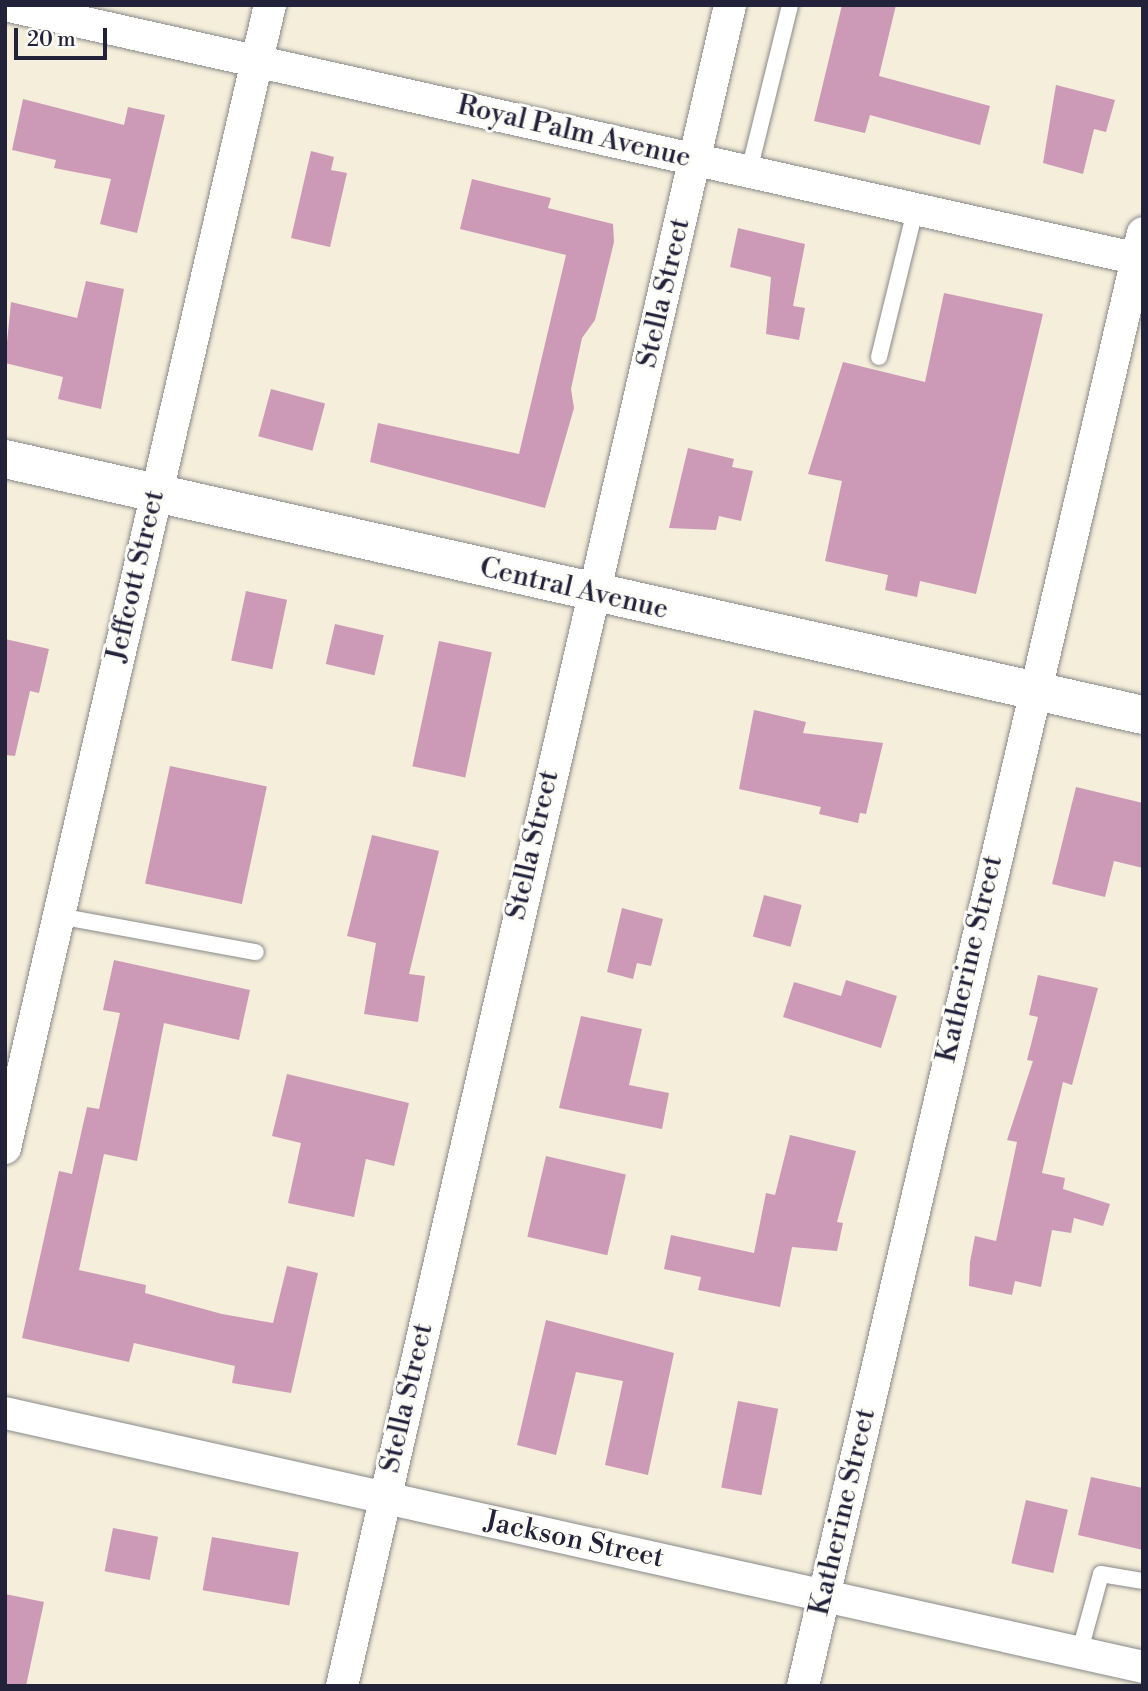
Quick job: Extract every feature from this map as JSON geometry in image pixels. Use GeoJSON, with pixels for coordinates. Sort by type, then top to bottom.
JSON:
{"type":"FeatureCollection","features":[{"type":"Feature","properties":{"kind":"street","name":"Royal Palm Avenue"},"geometry":{"type":"LineString","coordinates":[[5,5],[915,210],[1141,251]]}},
{"type":"Feature","properties":{"kind":"street","name":"Jeffcott Street"},"geometry":{"type":"LineString","coordinates":[[5,1148],[154,494],[271,5]]}},
{"type":"Feature","properties":{"kind":"street","name":"Stella Street"},"geometry":{"type":"LineString","coordinates":[[342,1686],[592,593],[730,5]]}},
{"type":"Feature","properties":{"kind":"street","name":"Katherine Street"},"geometry":{"type":"LineString","coordinates":[[803,1686],[1034,690],[1141,251]]}},
{"type":"Feature","properties":{"kind":"street","name":"Central Avenue"},"geometry":{"type":"LineString","coordinates":[[5,460],[1143,715]]}},
{"type":"Feature","properties":{"kind":"street","name":"Jackson Street"},"geometry":{"type":"LineString","coordinates":[[5,1413],[1143,1667]]}},
{"type":"Feature","properties":{"kind":"lane"},"geometry":{"type":"LineString","coordinates":[[749,172],[790,5]]}},
{"type":"Feature","properties":{"kind":"lane"},"geometry":{"type":"LineString","coordinates":[[879,357],[915,210]]}},
{"type":"Feature","properties":{"kind":"lane"},"geometry":{"type":"LineString","coordinates":[[58,916],[256,952]]}},
{"type":"Feature","properties":{"kind":"lane"},"geometry":{"type":"LineString","coordinates":[[1079,1654],[1101,1574],[1143,1581]]}},
{"type":"Feature","properties":{"kind":"building"},"geometry":{"type":"Polygon","coordinates":[[[842,5],[896,5],[879,76],[990,106],[980,145],[870,115],[865,133],[814,121],[842,5]]]}},
{"type":"Feature","properties":{"kind":"building"},"geometry":{"type":"Polygon","coordinates":[[[1056,85],[1115,100],[1106,132],[1094,129],[1083,174],[1043,163],[1056,85]]]}},
{"type":"Feature","properties":{"kind":"building"},"geometry":{"type":"Polygon","coordinates":[[[23,99],[124,125],[128,107],[165,115],[137,233],[100,224],[111,179],[54,168],[56,160],[12,150],[23,99]]]}},
{"type":"Feature","properties":{"kind":"building"},"geometry":{"type":"Polygon","coordinates":[[[311,151],[334,157],[331,170],[347,173],[330,247],[291,238],[311,151]]]}},
{"type":"Feature","properties":{"kind":"building"},"geometry":{"type":"Polygon","coordinates":[[[472,179],[551,198],[548,208],[613,224],[614,242],[595,320],[582,338],[571,389],[574,408],[545,508],[370,462],[378,423],[519,454],[566,255],[460,229],[472,179]]]}},
{"type":"Feature","properties":{"kind":"building"},"geometry":{"type":"Polygon","coordinates":[[[738,228],[805,244],[793,306],[805,308],[799,340],[766,334],[771,277],[730,267],[738,228]]]}},
{"type":"Feature","properties":{"kind":"building"},"geometry":{"type":"Polygon","coordinates":[[[86,281],[124,289],[101,409],[58,399],[63,377],[5,363],[11,302],[77,318],[86,281]]]}},
{"type":"Feature","properties":{"kind":"building"},"geometry":{"type":"Polygon","coordinates":[[[944,293],[1043,314],[976,594],[920,581],[917,597],[885,590],[888,575],[825,561],[842,481],[808,474],[843,362],[925,382],[944,293]]]}},
{"type":"Feature","properties":{"kind":"building"},"geometry":{"type":"Polygon","coordinates":[[[271,389],[325,403],[312,451],[258,436],[271,389]]]}},
{"type":"Feature","properties":{"kind":"building"},"geometry":{"type":"Polygon","coordinates":[[[688,448],[734,459],[732,467],[753,471],[741,521],[719,516],[716,530],[669,528],[688,448]]]}},
{"type":"Feature","properties":{"kind":"building"},"geometry":{"type":"Polygon","coordinates":[[[246,591],[287,600],[272,669],[231,660],[246,591]]]}},
{"type":"Feature","properties":{"kind":"building"},"geometry":{"type":"Polygon","coordinates":[[[335,624],[384,635],[374,675],[326,664],[335,624]]]}},
{"type":"Feature","properties":{"kind":"building"},"geometry":{"type":"Polygon","coordinates":[[[5,639],[49,649],[39,693],[30,691],[15,756],[5,755],[5,639]]]}},
{"type":"Feature","properties":{"kind":"building"},"geometry":{"type":"Polygon","coordinates":[[[439,641],[492,652],[465,777],[412,766],[439,641]]]}},
{"type":"Feature","properties":{"kind":"building"},"geometry":{"type":"Polygon","coordinates":[[[754,710],[806,722],[803,733],[883,743],[866,814],[860,813],[858,823],[819,814],[821,807],[739,789],[754,710]]]}},
{"type":"Feature","properties":{"kind":"building"},"geometry":{"type":"Polygon","coordinates":[[[170,766],[267,787],[242,904],[145,883],[170,766]]]}},
{"type":"Feature","properties":{"kind":"building"},"geometry":{"type":"Polygon","coordinates":[[[1076,787],[1143,803],[1143,868],[1114,861],[1105,897],[1052,884],[1076,787]]]}},
{"type":"Feature","properties":{"kind":"building"},"geometry":{"type":"Polygon","coordinates":[[[372,835],[439,851],[409,974],[425,976],[418,1022],[364,1014],[376,943],[347,936],[372,835]]]}},
{"type":"Feature","properties":{"kind":"building"},"geometry":{"type":"Polygon","coordinates":[[[764,895],[802,905],[791,947],[753,937],[764,895]]]}},
{"type":"Feature","properties":{"kind":"building"},"geometry":{"type":"Polygon","coordinates":[[[622,908],[663,919],[651,966],[637,963],[633,979],[607,972],[622,908]]]}},
{"type":"Feature","properties":{"kind":"building"},"geometry":{"type":"Polygon","coordinates":[[[114,960],[250,990],[239,1040],[164,1023],[137,1161],[104,1154],[79,1270],[146,1285],[145,1293],[222,1314],[273,1323],[287,1266],[318,1273],[291,1393],[232,1383],[235,1366],[134,1343],[129,1362],[22,1338],[59,1171],[72,1174],[87,1107],[99,1109],[120,1013],[103,1010],[114,960]]]}},
{"type":"Feature","properties":{"kind":"building"},"geometry":{"type":"Polygon","coordinates":[[[1038,975],[1098,988],[1072,1085],[1063,1082],[1042,1173],[1065,1178],[1063,1189],[1110,1204],[1103,1226],[1074,1218],[1071,1233],[1052,1230],[1041,1287],[1015,1281],[1012,1295],[969,1286],[970,1262],[975,1236],[996,1241],[1017,1142],[1007,1140],[1033,1061],[1027,1060],[1038,1017],[1029,1015],[1038,975]]]}},
{"type":"Feature","properties":{"kind":"building"},"geometry":{"type":"Polygon","coordinates":[[[846,980],[897,996],[881,1048],[783,1017],[794,982],[841,996],[846,980]]]}},
{"type":"Feature","properties":{"kind":"building"},"geometry":{"type":"Polygon","coordinates":[[[581,1016],[642,1029],[629,1085],[669,1093],[662,1129],[559,1108],[581,1016]]]}},
{"type":"Feature","properties":{"kind":"building"},"geometry":{"type":"Polygon","coordinates":[[[287,1074],[409,1103],[394,1166],[366,1159],[354,1217],[288,1203],[301,1143],[272,1136],[287,1074]]]}},
{"type":"Feature","properties":{"kind":"building"},"geometry":{"type":"Polygon","coordinates":[[[790,1135],[856,1151],[837,1222],[843,1223],[837,1251],[792,1247],[780,1307],[698,1290],[701,1277],[664,1269],[671,1235],[754,1253],[766,1193],[775,1195],[790,1135]]]}},
{"type":"Feature","properties":{"kind":"building"},"geometry":{"type":"Polygon","coordinates":[[[546,1156],[626,1174],[607,1255],[527,1237],[546,1156]]]}},
{"type":"Feature","properties":{"kind":"building"},"geometry":{"type":"Polygon","coordinates":[[[546,1320],[674,1353],[648,1475],[605,1465],[623,1381],[576,1372],[556,1455],[517,1445],[546,1320]]]}},
{"type":"Feature","properties":{"kind":"building"},"geometry":{"type":"Polygon","coordinates":[[[738,1401],[778,1409],[761,1495],[721,1487],[738,1401]]]}},
{"type":"Feature","properties":{"kind":"building"},"geometry":{"type":"Polygon","coordinates":[[[1091,1477],[1143,1488],[1143,1550],[1078,1535],[1091,1477]]]}},
{"type":"Feature","properties":{"kind":"building"},"geometry":{"type":"Polygon","coordinates":[[[1026,1500],[1068,1510],[1053,1573],[1011,1563],[1026,1500]]]}},
{"type":"Feature","properties":{"kind":"building"},"geometry":{"type":"Polygon","coordinates":[[[113,1528],[158,1537],[150,1580],[105,1571],[113,1528]]]}},
{"type":"Feature","properties":{"kind":"building"},"geometry":{"type":"Polygon","coordinates":[[[212,1537],[299,1552],[289,1605],[203,1590],[212,1537]]]}},
{"type":"Feature","properties":{"kind":"building"},"geometry":{"type":"Polygon","coordinates":[[[5,1594],[44,1602],[26,1686],[5,1686],[5,1594]]]}}]}
